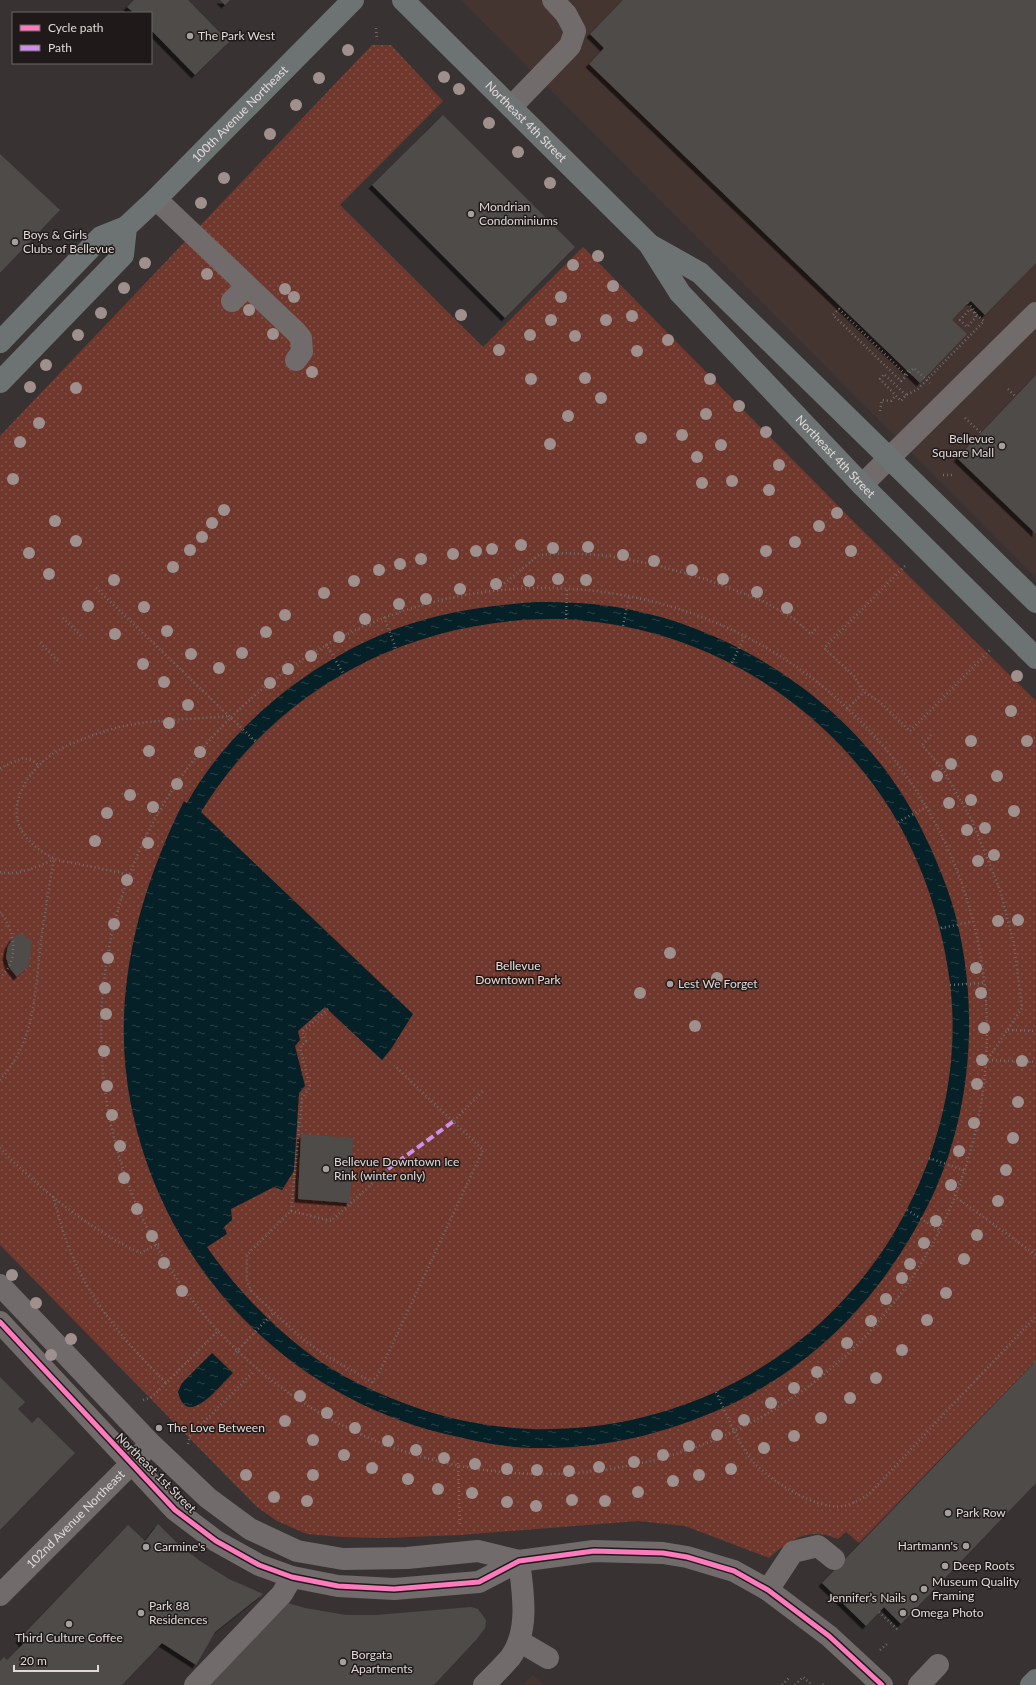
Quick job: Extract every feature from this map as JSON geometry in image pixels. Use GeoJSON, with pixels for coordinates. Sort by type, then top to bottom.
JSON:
{"type":"FeatureCollection","features":[{"type":"Feature","properties":{"kind":"main road","name":"100th Avenue Northeast"},"geometry":{"type":"LineString","coordinates":[[0,342],[101,237],[126,227],[156,200],[353,0]]}},
{"type":"Feature","properties":{"kind":"main road","name":"Northeast 4th Street"},"geometry":{"type":"LineString","coordinates":[[404,0],[649,244],[680,293],[862,485],[1036,658]]}},
{"type":"Feature","properties":{"kind":"main road"},"geometry":{"type":"LineString","coordinates":[[0,382],[123,255],[126,227]]}},
{"type":"Feature","properties":{"kind":"main road","name":"Northeast 4th Street"},"geometry":{"type":"LineString","coordinates":[[649,244],[700,273],[1036,602]]}},
{"type":"Feature","properties":{"kind":"main road"},"geometry":{"type":"LineString","coordinates":[[1031,1685],[1036,1680]]}},
{"type":"Feature","properties":{"kind":"street"},"geometry":{"type":"LineString","coordinates":[[511,107],[570,46],[576,31],[566,14],[553,0]]}},
{"type":"Feature","properties":{"kind":"street"},"geometry":{"type":"LineString","coordinates":[[156,200],[301,338],[302,352],[296,360]]}},
{"type":"Feature","properties":{"kind":"street"},"geometry":{"type":"LineString","coordinates":[[232,302],[247,286]]}},
{"type":"Feature","properties":{"kind":"street"},"geometry":{"type":"LineString","coordinates":[[862,485],[1036,314]]}},
{"type":"Feature","properties":{"kind":"street","name":"Northeast 1st Street"},"geometry":{"type":"LineString","coordinates":[[0,1285],[151,1444],[208,1498],[250,1530],[297,1551],[342,1559],[407,1558],[478,1550],[519,1561]]}},
{"type":"Feature","properties":{"kind":"street","name":"Northeast 1st Street"},"geometry":{"type":"LineString","coordinates":[[0,1322],[175,1510],[216,1542],[258,1565],[292,1577],[338,1586],[394,1589],[479,1582],[519,1561]]}},
{"type":"Feature","properties":{"kind":"street","name":"102nd Avenue Northeast"},"geometry":{"type":"LineString","coordinates":[[0,1595],[151,1444]]}},
{"type":"Feature","properties":{"kind":"street"},"geometry":{"type":"LineString","coordinates":[[768,1590],[793,1552],[818,1546],[834,1559]]}},
{"type":"Feature","properties":{"kind":"street"},"geometry":{"type":"LineString","coordinates":[[484,1685],[510,1657],[519,1641],[523,1610],[519,1561],[594,1551],[663,1553],[700,1560],[734,1571],[768,1590],[829,1636],[882,1685]]}},
{"type":"Feature","properties":{"kind":"street"},"geometry":{"type":"LineString","coordinates":[[195,1685],[282,1594],[292,1577]]}},
{"type":"Feature","properties":{"kind":"street"},"geometry":{"type":"LineString","coordinates":[[519,1641],[548,1658]]}},
{"type":"Feature","properties":{"kind":"street"},"geometry":{"type":"LineString","coordinates":[[919,1685],[938,1665]]}},
{"type":"Feature","properties":{"kind":"path"},"geometry":{"type":"LineString","coordinates":[[376,28],[377,40]]}},
{"type":"Feature","properties":{"kind":"path"},"geometry":{"type":"LineString","coordinates":[[906,396],[884,374],[880,379],[901,401],[906,396],[918,389],[984,321],[970,309],[960,320],[966,327],[976,317],[976,310],[968,303]]}},
{"type":"Feature","properties":{"kind":"path"},"geometry":{"type":"LineString","coordinates":[[901,381],[833,315],[839,309],[906,374],[908,371]]}},
{"type":"Feature","properties":{"kind":"path"},"geometry":{"type":"LineString","coordinates":[[1008,389],[1016,397]]}},
{"type":"Feature","properties":{"kind":"path"},"geometry":{"type":"LineString","coordinates":[[880,411],[882,400],[891,401],[896,395]]}},
{"type":"Feature","properties":{"kind":"path"},"geometry":{"type":"LineString","coordinates":[[943,475],[952,475]]}},
{"type":"Feature","properties":{"kind":"path"},"geometry":{"type":"LineString","coordinates":[[501,586],[539,555],[568,553],[610,556],[656,565],[700,578],[763,601],[794,619],[811,634],[818,627]]}},
{"type":"Feature","properties":{"kind":"path"},"geometry":{"type":"LineString","coordinates":[[906,566],[824,648],[854,676],[864,692],[880,702],[910,731],[990,650]]}},
{"type":"Feature","properties":{"kind":"path"},"geometry":{"type":"LineString","coordinates":[[546,585],[566,588],[629,596],[664,604],[701,617],[744,637],[785,659],[822,686],[847,709],[873,737],[900,770],[924,808],[951,864],[971,922],[983,983],[988,1060],[981,1113],[966,1171],[957,1198],[941,1231],[918,1270],[895,1303],[870,1333],[842,1361],[804,1391],[776,1410],[735,1432],[659,1460],[618,1469],[563,1474],[501,1471],[458,1463],[376,1441],[277,1389],[254,1371],[217,1332],[181,1282],[159,1244],[134,1193],[116,1138],[101,1064],[102,994],[111,931],[127,874],[149,825],[179,775],[203,745],[230,716],[282,670],[354,628],[424,603],[467,592],[501,586],[546,585]]}},
{"type":"Feature","properties":{"kind":"path"},"geometry":{"type":"LineString","coordinates":[[96,588],[256,742]]}},
{"type":"Feature","properties":{"kind":"path"},"geometry":{"type":"LineString","coordinates":[[566,588],[566,620]]}},
{"type":"Feature","properties":{"kind":"path"},"geometry":{"type":"LineString","coordinates":[[623,626],[629,596]]}},
{"type":"Feature","properties":{"kind":"path"},"geometry":{"type":"LineString","coordinates":[[384,617],[396,649]]}},
{"type":"Feature","properties":{"kind":"path"},"geometry":{"type":"LineString","coordinates":[[63,618],[83,638]]}},
{"type":"Feature","properties":{"kind":"path"},"geometry":{"type":"LineString","coordinates":[[732,663],[744,637]]}},
{"type":"Feature","properties":{"kind":"path"},"geometry":{"type":"LineString","coordinates":[[40,643],[60,663]]}},
{"type":"Feature","properties":{"kind":"path"},"geometry":{"type":"LineString","coordinates":[[326,644],[343,673]]}},
{"type":"Feature","properties":{"kind":"path"},"geometry":{"type":"LineString","coordinates":[[847,709],[864,692]]}},
{"type":"Feature","properties":{"kind":"path"},"geometry":{"type":"LineString","coordinates":[[127,874],[54,859],[24,836],[19,827],[16,814],[17,800],[21,789],[38,765],[50,755],[67,746],[98,734],[134,724],[230,716]]}},
{"type":"Feature","properties":{"kind":"path"},"geometry":{"type":"LineString","coordinates":[[931,735],[922,745],[944,771],[972,821],[1000,890],[1014,944],[1022,1008],[988,1060]]}},
{"type":"Feature","properties":{"kind":"path"},"geometry":{"type":"LineString","coordinates":[[0,768],[23,758],[33,760],[38,765]]}},
{"type":"Feature","properties":{"kind":"path"},"geometry":{"type":"LineString","coordinates":[[898,822],[924,808]]}},
{"type":"Feature","properties":{"kind":"path"},"geometry":{"type":"LineString","coordinates":[[0,872],[18,872],[39,866],[54,859]]}},
{"type":"Feature","properties":{"kind":"path"},"geometry":{"type":"LineString","coordinates":[[0,1080],[11,1068],[18,1056],[27,1034],[33,1008],[46,904],[54,859]]}},
{"type":"Feature","properties":{"kind":"path"},"geometry":{"type":"LineString","coordinates":[[0,912],[11,929],[13,942],[9,967],[0,977]]}},
{"type":"Feature","properties":{"kind":"path"},"geometry":{"type":"LineString","coordinates":[[941,928],[971,922]]}},
{"type":"Feature","properties":{"kind":"path"},"geometry":{"type":"LineString","coordinates":[[950,985],[983,983]]}},
{"type":"Feature","properties":{"kind":"path"},"geometry":{"type":"LineString","coordinates":[[328,1009],[302,1032],[306,1041],[300,1047],[310,1087],[302,1099],[291,1211],[248,1255],[247,1281],[252,1292],[273,1313],[315,1348],[372,1382],[379,1373],[482,1150],[454,1121],[396,1067]]}},
{"type":"Feature","properties":{"kind":"path"},"geometry":{"type":"LineString","coordinates":[[1008,1030],[1036,1032]]}},
{"type":"Feature","properties":{"kind":"path"},"geometry":{"type":"LineString","coordinates":[[988,1060],[1036,1062]]}},
{"type":"Feature","properties":{"kind":"path"},"geometry":{"type":"LineString","coordinates":[[454,1121],[483,1091]]}},
{"type":"Feature","properties":{"kind":"path"},"geometry":{"type":"LineString","coordinates":[[0,1148],[52,1196],[85,1221],[120,1243],[140,1253],[159,1244]]}},
{"type":"Feature","properties":{"kind":"path"},"geometry":{"type":"LineString","coordinates":[[929,1158],[966,1171]]}},
{"type":"Feature","properties":{"kind":"path"},"geometry":{"type":"LineString","coordinates":[[291,1211],[331,1221],[388,1169]]}},
{"type":"Feature","properties":{"kind":"path"},"geometry":{"type":"LineString","coordinates":[[52,1196],[69,1248],[80,1272],[104,1313],[119,1334],[167,1384]]}},
{"type":"Feature","properties":{"kind":"path"},"geometry":{"type":"LineString","coordinates":[[957,1198],[1036,1255]]}},
{"type":"Feature","properties":{"kind":"path"},"geometry":{"type":"LineString","coordinates":[[907,1210],[941,1231]]}},
{"type":"Feature","properties":{"kind":"path"},"geometry":{"type":"LineString","coordinates":[[236,1352],[273,1313]]}},
{"type":"Feature","properties":{"kind":"path"},"geometry":{"type":"LineString","coordinates":[[716,1392],[723,1409],[748,1457],[773,1479],[799,1496],[823,1504],[842,1506],[860,1500],[870,1493],[1036,1316]]}},
{"type":"Feature","properties":{"kind":"path"},"geometry":{"type":"LineString","coordinates":[[142,1400],[152,1398],[217,1332]]}},
{"type":"Feature","properties":{"kind":"path"},"geometry":{"type":"LineString","coordinates":[[187,1447],[190,1436],[254,1371]]}},
{"type":"Feature","properties":{"kind":"path"},"geometry":{"type":"LineString","coordinates":[[458,1463],[460,1523]]}},
{"type":"Feature","properties":{"kind":"path"},"geometry":{"type":"LineString","coordinates":[[879,1612],[899,1631]]}},
{"type":"Feature","properties":{"kind":"path"},"geometry":{"type":"LineString","coordinates":[[880,1650],[887,1644]]}},
{"type":"Feature","properties":{"kind":"path"},"geometry":{"type":"LineString","coordinates":[[795,1685],[803,1677],[812,1685]]}},
{"type":"Feature","properties":{"kind":"path"},"geometry":{"type":"LineString","coordinates":[[782,1685],[789,1678]]}},
{"type":"Feature","properties":{"kind":"shaded area"},"geometry":{"type":"Polygon","coordinates":[[[461,0],[1036,0],[1036,578],[461,0]]]}},
{"type":"Feature","properties":{"kind":"shaded area"},"geometry":{"type":"Polygon","coordinates":[[[533,1675],[544,1685],[522,1685],[533,1675]]]}},
{"type":"Feature","properties":{"kind":"green space","name":"Bellevue Downtown Park"},"geometry":{"type":"Polygon","coordinates":[[[372,45],[391,45],[443,101],[340,205],[483,347],[583,247],[857,525],[1036,701],[1036,1361],[859,1543],[846,1532],[838,1539],[818,1534],[809,1534],[793,1540],[769,1558],[685,1526],[638,1521],[461,1535],[384,1538],[307,1534],[277,1521],[257,1507],[0,1245],[0,436],[372,45]]]}},
{"type":"Feature","properties":{"kind":"water"},"geometry":{"type":"Polygon","coordinates":[[[560,602],[605,605],[673,621],[717,638],[760,659],[800,686],[837,716],[870,751],[899,789],[922,830],[935,857],[952,903],[961,939],[967,976],[969,1014],[968,1053],[964,1091],[956,1128],[945,1165],[931,1199],[911,1236],[889,1270],[864,1302],[837,1331],[807,1357],[774,1380],[739,1400],[701,1417],[661,1431],[620,1441],[578,1447],[536,1448],[487,1443],[459,1437],[399,1420],[342,1394],[291,1361],[245,1320],[206,1274],[173,1222],[148,1166],[131,1105],[125,1065],[124,1026],[126,987],[132,948],[141,911],[153,873],[167,837],[184,801],[187,803],[205,774],[227,747],[251,721],[306,676],[336,657],[367,641],[415,622],[466,610],[519,603],[560,602]],[[557,619],[503,622],[451,631],[401,647],[353,668],[309,696],[268,729],[232,768],[201,812],[413,1014],[391,1049],[382,1060],[325,1007],[298,1031],[300,1040],[295,1046],[305,1086],[299,1093],[294,1171],[282,1190],[274,1187],[231,1209],[232,1220],[224,1227],[227,1234],[207,1247],[228,1275],[264,1315],[290,1339],[317,1360],[361,1385],[392,1399],[423,1410],[493,1426],[563,1429],[631,1420],[698,1400],[759,1369],[815,1328],[864,1277],[903,1217],[928,1162],[937,1134],[950,1074],[952,1013],[950,983],[938,921],[918,862],[889,808],[871,782],[851,757],[821,727],[789,700],[755,677],[718,657],[680,642],[640,630],[599,622],[557,619]]]}},
{"type":"Feature","properties":{"kind":"water"},"geometry":{"type":"Polygon","coordinates":[[[212,1353],[233,1373],[204,1401],[196,1406],[189,1407],[182,1403],[178,1392],[182,1383],[212,1353]]]}},
{"type":"Feature","properties":{"kind":"building","name":"The Park West"},"geometry":{"type":"Polygon","coordinates":[[[134,0],[188,0],[229,42],[195,75],[152,31],[152,12],[133,12],[127,7],[134,0]]]}},
{"type":"Feature","properties":{"kind":"building"},"geometry":{"type":"Polygon","coordinates":[[[220,0],[230,0],[225,5],[220,0]]]}},
{"type":"Feature","properties":{"kind":"building"},"geometry":{"type":"Polygon","coordinates":[[[623,0],[1036,0],[1036,263],[985,315],[971,301],[968,303],[952,320],[967,334],[920,383],[589,64],[604,48],[590,34],[623,0]]]}},
{"type":"Feature","properties":{"kind":"building","name":"Mondrian Condominiums"},"geometry":{"type":"Polygon","coordinates":[[[443,115],[575,247],[505,318],[372,185],[443,115]]]}},
{"type":"Feature","properties":{"kind":"building","name":"Boys & Girls Clubs of Bellevue"},"geometry":{"type":"Polygon","coordinates":[[[0,154],[60,210],[0,273],[0,154]]]}},
{"type":"Feature","properties":{"kind":"building","name":"Bellevue Square Mall"},"geometry":{"type":"Polygon","coordinates":[[[1036,375],[1036,534],[957,458],[1036,375]]]}},
{"type":"Feature","properties":{"kind":"building"},"geometry":{"type":"Polygon","coordinates":[[[20,933],[32,941],[29,966],[17,977],[9,967],[6,957],[8,946],[13,938],[20,933]]]}},
{"type":"Feature","properties":{"kind":"building","name":"Bellevue Downtown Ice Rink (winter only)"},"geometry":{"type":"Polygon","coordinates":[[[301,1134],[353,1138],[350,1203],[298,1199],[301,1134]]]}},
{"type":"Feature","properties":{"kind":"building","name":"Park Row"},"geometry":{"type":"Polygon","coordinates":[[[1036,1361],[1036,1483],[901,1624],[884,1607],[866,1626],[822,1583],[1036,1361]]]}},
{"type":"Feature","properties":{"kind":"building"},"geometry":{"type":"Polygon","coordinates":[[[0,1377],[25,1402],[18,1409],[32,1423],[38,1417],[75,1453],[0,1530],[0,1377]]]}},
{"type":"Feature","properties":{"kind":"building","name":"Park 88 Residences"},"geometry":{"type":"Polygon","coordinates":[[[158,1524],[179,1545],[200,1561],[229,1579],[263,1594],[215,1632],[196,1665],[162,1643],[122,1685],[0,1685],[0,1661],[4,1657],[7,1660],[23,1644],[19,1639],[128,1525],[145,1541],[158,1524]]]}},
{"type":"Feature","properties":{"kind":"building","name":"Borgata Apartments"},"geometry":{"type":"Polygon","coordinates":[[[288,1603],[305,1608],[346,1615],[376,1615],[471,1607],[478,1609],[486,1620],[485,1628],[476,1640],[434,1685],[208,1685],[288,1603]]]}},
{"type":"Feature","properties":{"kind":"marked path"},"geometry":{"type":"LineString","coordinates":[[388,1169],[454,1121]]}},
{"type":"Feature","properties":{"kind":"cycle path"},"geometry":{"type":"LineString","coordinates":[[0,1322],[175,1510],[216,1541],[259,1565],[292,1577],[338,1586],[394,1589],[479,1582],[519,1561],[594,1551],[663,1553],[687,1557],[734,1571],[768,1590],[829,1636],[882,1685]]}},
{"type":"Feature","properties":{"kind":"place","name":"The Park West"},"geometry":{"type":"Point","coordinates":[190,36]}},
{"type":"Feature","properties":{"kind":"place","name":"Mondrian Condominiums"},"geometry":{"type":"Point","coordinates":[471,214]}},
{"type":"Feature","properties":{"kind":"place","name":"Boys & Girls Clubs of Bellevue"},"geometry":{"type":"Point","coordinates":[15,242]}},
{"type":"Feature","properties":{"kind":"place","name":"Bellevue Square Mall"},"geometry":{"type":"Point","coordinates":[1002,446]}},
{"type":"Feature","properties":{"kind":"place","name":"Lest We Forget"},"geometry":{"type":"Point","coordinates":[670,984]}},
{"type":"Feature","properties":{"kind":"place","name":"Bellevue Downtown Ice Rink (winter only)"},"geometry":{"type":"Point","coordinates":[326,1169]}},
{"type":"Feature","properties":{"kind":"place","name":"The Love Between"},"geometry":{"type":"Point","coordinates":[159,1428]}},
{"type":"Feature","properties":{"kind":"place","name":"Park Row"},"geometry":{"type":"Point","coordinates":[948,1513]}},
{"type":"Feature","properties":{"kind":"place","name":"Hartmann's"},"geometry":{"type":"Point","coordinates":[966,1546]}},
{"type":"Feature","properties":{"kind":"place","name":"Carmine's"},"geometry":{"type":"Point","coordinates":[146,1547]}},
{"type":"Feature","properties":{"kind":"place","name":"Deep Roots"},"geometry":{"type":"Point","coordinates":[945,1566]}},
{"type":"Feature","properties":{"kind":"place","name":"Museum Quality Framing"},"geometry":{"type":"Point","coordinates":[924,1589]}},
{"type":"Feature","properties":{"kind":"place","name":"Jennifer’s Nails"},"geometry":{"type":"Point","coordinates":[914,1598]}},
{"type":"Feature","properties":{"kind":"place","name":"Park 88 Residences"},"geometry":{"type":"Point","coordinates":[141,1613]}},
{"type":"Feature","properties":{"kind":"place","name":"Omega Photo"},"geometry":{"type":"Point","coordinates":[903,1613]}},
{"type":"Feature","properties":{"kind":"place","name":"Third Culture Coffee"},"geometry":{"type":"Point","coordinates":[69,1624]}},
{"type":"Feature","properties":{"kind":"place","name":"Borgata Apartments"},"geometry":{"type":"Point","coordinates":[343,1662]}}]}
